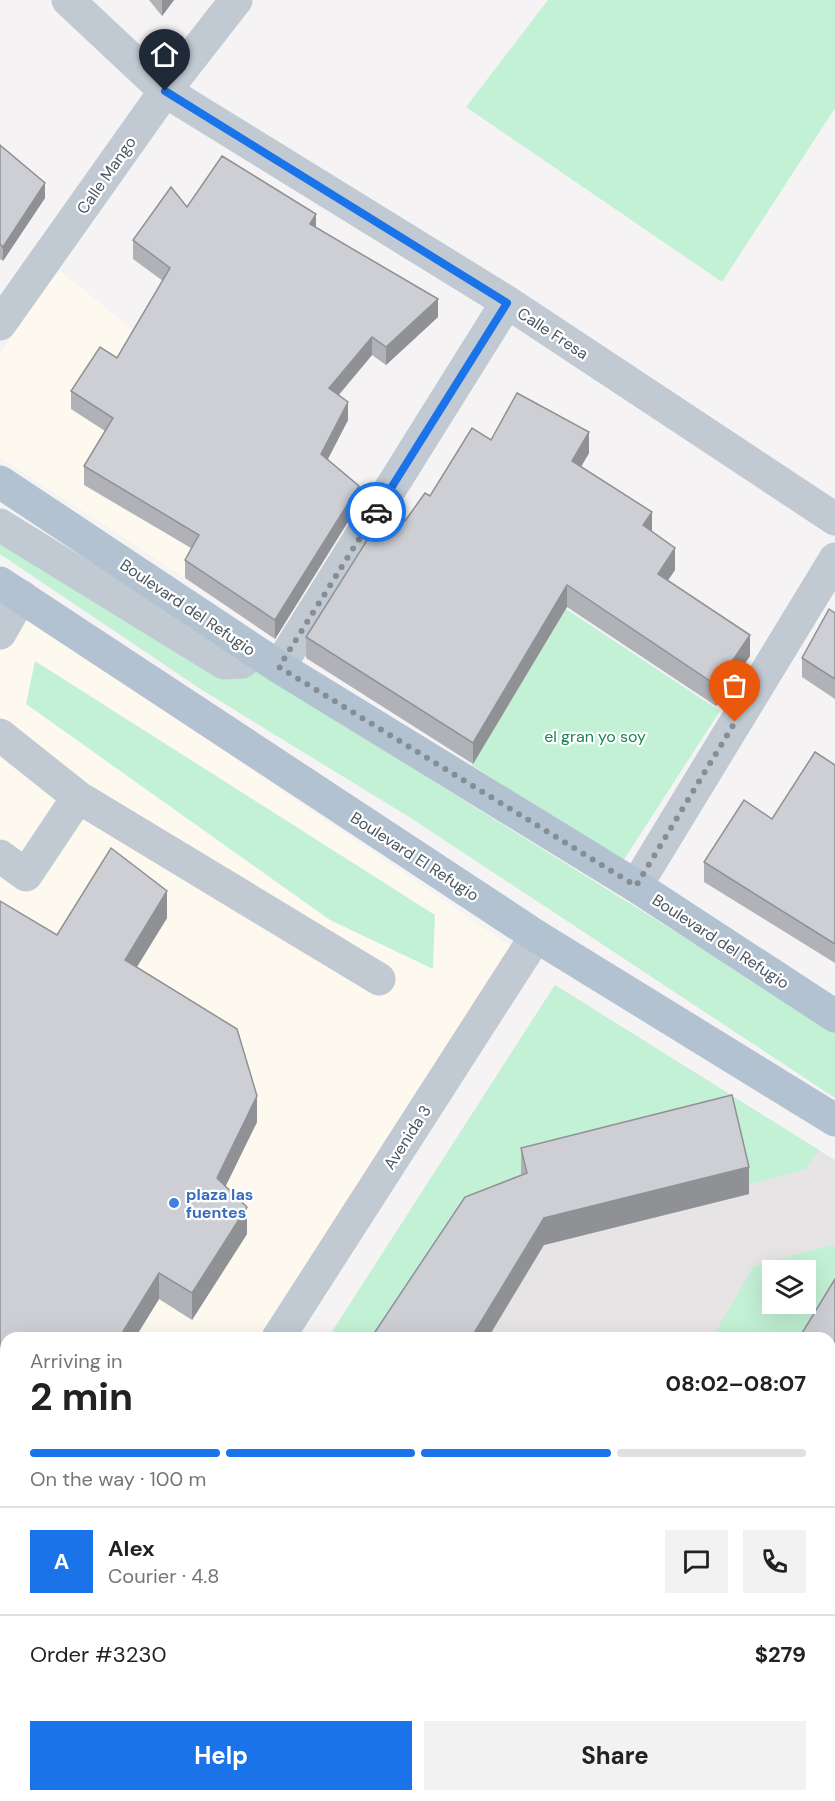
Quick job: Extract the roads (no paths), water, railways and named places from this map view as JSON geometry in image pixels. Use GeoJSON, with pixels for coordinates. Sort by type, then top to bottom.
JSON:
{"type":"FeatureCollection","features":[{"type":"Feature","properties":{"kind":"main road","name":"Boulevard del Refugio"},"geometry":{"type":"LineString","coordinates":[[0,482],[267,659],[636,886],[835,1016]]}},
{"type":"Feature","properties":{"kind":"main road","name":"Boulevard El Refugio"},"geometry":{"type":"LineString","coordinates":[[10,590],[536,936],[835,1120]]}},
{"type":"Feature","properties":{"kind":"street","name":"Calle Fresa"},"geometry":{"type":"LineString","coordinates":[[68,0],[165,91],[507,303],[835,519]]}},
{"type":"Feature","properties":{"kind":"street","name":"Calle Mango"},"geometry":{"type":"LineString","coordinates":[[0,324],[165,91],[236,0]]}},
{"type":"Feature","properties":{"kind":"street"},"geometry":{"type":"LineString","coordinates":[[0,525],[224,663],[267,659],[507,303]]}},
{"type":"Feature","properties":{"kind":"street"},"geometry":{"type":"LineString","coordinates":[[636,886],[835,559]]}},
{"type":"Feature","properties":{"kind":"street"},"geometry":{"type":"LineString","coordinates":[[0,633],[10,590]]}},
{"type":"Feature","properties":{"kind":"street"},"geometry":{"type":"LineString","coordinates":[[0,735],[78,796],[379,979]]}},
{"type":"Feature","properties":{"kind":"street"},"geometry":{"type":"LineString","coordinates":[[0,856],[26,874],[78,796]]}},
{"type":"Feature","properties":{"kind":"street","name":"Avenida 3"},"geometry":{"type":"LineString","coordinates":[[282,1332],[536,936]]}},
{"type":"Feature","properties":{"kind":"place","name":"plaza las fuentes"},"geometry":{"type":"Point","coordinates":[174,1203]}},
{"type":"Feature","properties":{"kind":"park label","name":"el gran yo soy"},"geometry":{"type":"Point","coordinates":[595,736]}}]}
